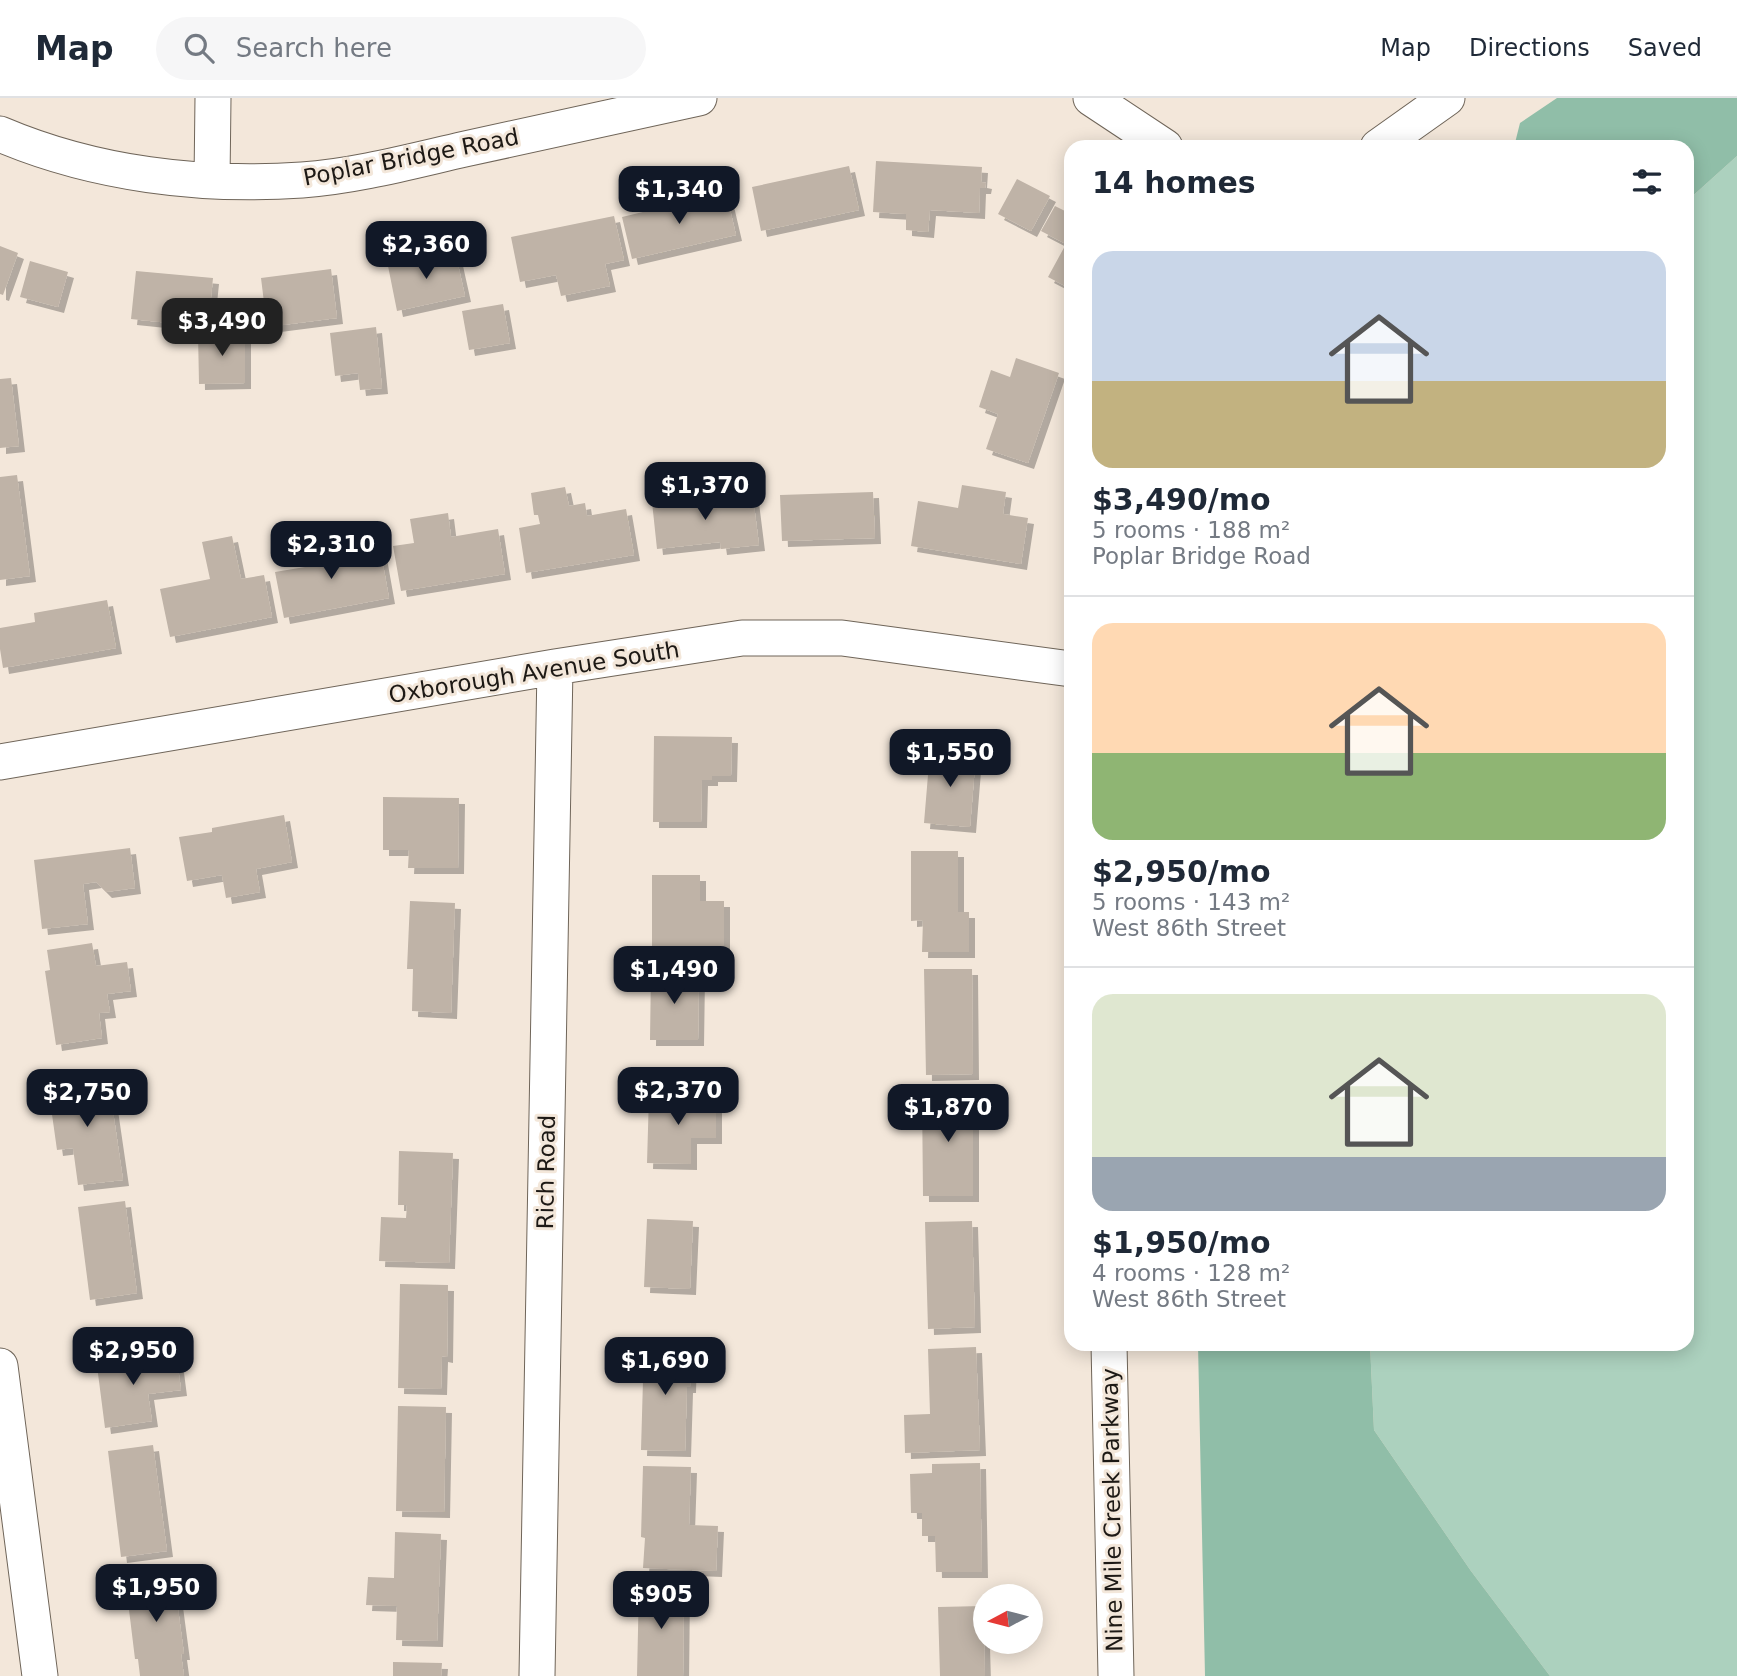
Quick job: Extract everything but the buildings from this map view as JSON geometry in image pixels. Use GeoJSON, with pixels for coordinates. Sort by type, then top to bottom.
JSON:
{"type":"FeatureCollection","features":[{"type":"Feature","properties":{"kind":"street"},"geometry":{"type":"LineString","coordinates":[[212,181],[213,98]]}},
{"type":"Feature","properties":{"kind":"street","name":"Poplar Bridge Road"},"geometry":{"type":"LineString","coordinates":[[0,134],[37,150],[117,170],[212,181],[304,180],[391,166],[699,98]]}},
{"type":"Feature","properties":{"kind":"street"},"geometry":{"type":"LineString","coordinates":[[1091,98],[1154,140]]}},
{"type":"Feature","properties":{"kind":"street"},"geometry":{"type":"LineString","coordinates":[[1388,140],[1447,98]]}},
{"type":"Feature","properties":{"kind":"street","name":"Oxborough Avenue South"},"geometry":{"type":"LineString","coordinates":[[0,762],[555,667],[742,638],[842,638],[1064,668]]}},
{"type":"Feature","properties":{"kind":"street","name":"Rich Road"},"geometry":{"type":"LineString","coordinates":[[537,1676],[555,667]]}},
{"type":"Feature","properties":{"kind":"street","name":"Nine Mile Creek Parkway"},"geometry":{"type":"LineString","coordinates":[[1109,1351],[1116,1676]]}},
{"type":"Feature","properties":{"kind":"street"},"geometry":{"type":"LineString","coordinates":[[0,1366],[40,1676]]}},
{"type":"Feature","properties":{"kind":"green space"},"geometry":{"type":"Polygon","coordinates":[[[1557,98],[1737,98],[1737,156],[1694,195],[1694,140],[1516,140],[1520,123],[1557,98]]]}},
{"type":"Feature","properties":{"kind":"green space"},"geometry":{"type":"Polygon","coordinates":[[[1737,156],[1737,1676],[1550,1676],[1471,1571],[1374,1430],[1370,1351],[1694,1351],[1694,195],[1737,156]]]}},
{"type":"Feature","properties":{"kind":"green space"},"geometry":{"type":"Polygon","coordinates":[[[1198,1351],[1370,1351],[1374,1430],[1471,1571],[1550,1676],[1205,1676],[1198,1351]]]}}]}
